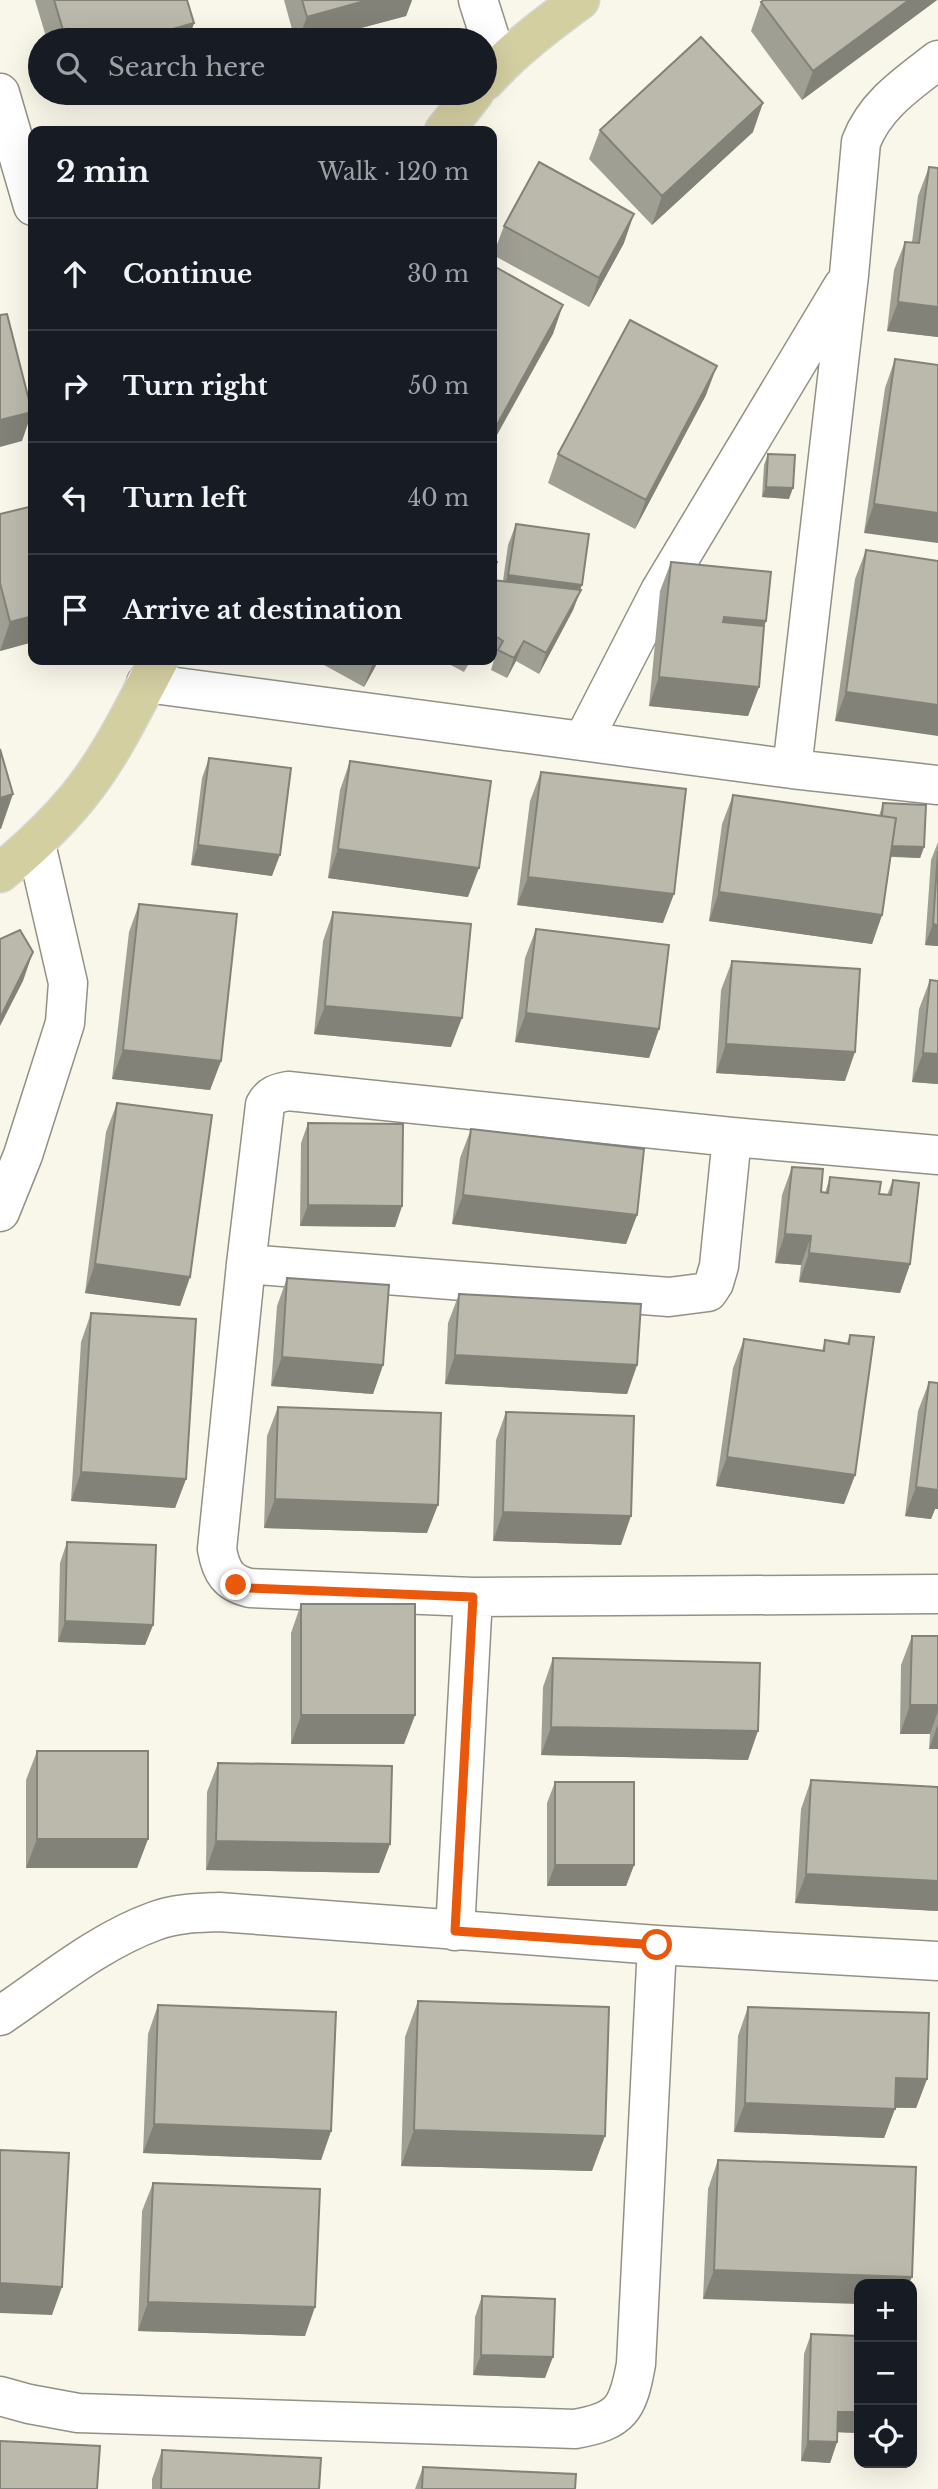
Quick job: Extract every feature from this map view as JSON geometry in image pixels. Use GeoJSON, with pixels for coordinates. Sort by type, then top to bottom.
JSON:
{"type":"FeatureCollection","features":[{"type":"Feature","properties":{"kind":"main road"},"geometry":{"type":"LineString","coordinates":[[497,70],[542,27],[580,0]]}},
{"type":"Feature","properties":{"kind":"main road"},"geometry":{"type":"LineString","coordinates":[[448,126],[465,105]]}},
{"type":"Feature","properties":{"kind":"main road"},"geometry":{"type":"LineString","coordinates":[[0,873],[36,844],[78,797],[113,745],[152,672]]}},
{"type":"Feature","properties":{"kind":"street"},"geometry":{"type":"LineString","coordinates":[[478,0],[481,28]]}},
{"type":"Feature","properties":{"kind":"street"},"geometry":{"type":"LineString","coordinates":[[792,769],[849,275],[861,142],[867,126],[894,93],[938,60]]}},
{"type":"Feature","properties":{"kind":"street"},"geometry":{"type":"LineString","coordinates":[[0,93],[28,189]]}},
{"type":"Feature","properties":{"kind":"street"},"geometry":{"type":"LineString","coordinates":[[583,741],[660,591],[849,275]]}},
{"type":"Feature","properties":{"kind":"street"},"geometry":{"type":"LineString","coordinates":[[152,672],[583,741],[938,785]]}},
{"type":"Feature","properties":{"kind":"street"},"geometry":{"type":"LineString","coordinates":[[0,1212],[23,1154],[65,1023],[68,1002],[68,983],[36,844]]}},
{"type":"Feature","properties":{"kind":"street"},"geometry":{"type":"LineString","coordinates":[[938,1155],[732,1137],[288,1091],[268,1099],[265,1105],[246,1264],[217,1549],[225,1576],[236,1585],[250,1588],[473,1597],[938,1594]]}},
{"type":"Feature","properties":{"kind":"street"},"geometry":{"type":"LineString","coordinates":[[246,1264],[669,1297],[708,1292],[719,1266],[732,1137]]}},
{"type":"Feature","properties":{"kind":"street"},"geometry":{"type":"LineString","coordinates":[[455,1931],[473,1597]]}},
{"type":"Feature","properties":{"kind":"street"},"geometry":{"type":"LineString","coordinates":[[0,2016],[106,1944],[157,1920],[179,1914],[219,1912],[657,1945],[938,1961]]}},
{"type":"Feature","properties":{"kind":"street"},"geometry":{"type":"LineString","coordinates":[[0,2396],[78,2413],[575,2429],[600,2424],[619,2412],[631,2393],[636,2364],[657,1945]]}},
{"type":"Feature","properties":{"kind":"building"},"geometry":{"type":"Polygon","coordinates":[[[54,0],[187,0],[194,23],[176,28],[62,28],[54,0]]]}},
{"type":"Feature","properties":{"kind":"building"},"geometry":{"type":"Polygon","coordinates":[[[302,0],[368,0],[307,17],[302,0]]]}},
{"type":"Feature","properties":{"kind":"building"},"geometry":{"type":"Polygon","coordinates":[[[909,0],[813,71],[761,2],[909,0]]]}},
{"type":"Feature","properties":{"kind":"building"},"geometry":{"type":"Polygon","coordinates":[[[701,37],[763,103],[662,196],[600,130],[701,37]]]}},
{"type":"Feature","properties":{"kind":"building"},"geometry":{"type":"Polygon","coordinates":[[[539,162],[634,214],[599,278],[504,226],[539,162]]]}},
{"type":"Feature","properties":{"kind":"building"},"geometry":{"type":"Polygon","coordinates":[[[929,167],[938,168],[938,307],[898,302],[905,242],[919,243],[929,167]]]}},
{"type":"Feature","properties":{"kind":"building"},"geometry":{"type":"Polygon","coordinates":[[[497,268],[563,305],[497,425],[497,268]]]}},
{"type":"Feature","properties":{"kind":"building"},"geometry":{"type":"Polygon","coordinates":[[[7,314],[28,396],[28,413],[0,420],[0,315],[7,314]]]}},
{"type":"Feature","properties":{"kind":"building"},"geometry":{"type":"Polygon","coordinates":[[[630,320],[717,366],[646,500],[558,454],[630,320]]]}},
{"type":"Feature","properties":{"kind":"building"},"geometry":{"type":"Polygon","coordinates":[[[895,359],[938,365],[938,513],[874,504],[895,359]]]}},
{"type":"Feature","properties":{"kind":"building"},"geometry":{"type":"Polygon","coordinates":[[[768,454],[795,455],[793,488],[766,487],[768,454]]]}},
{"type":"Feature","properties":{"kind":"building"},"geometry":{"type":"Polygon","coordinates":[[[28,507],[28,617],[10,622],[0,583],[0,514],[28,507]]]}},
{"type":"Feature","properties":{"kind":"building"},"geometry":{"type":"Polygon","coordinates":[[[516,524],[589,534],[582,585],[508,575],[516,524]]]}},
{"type":"Feature","properties":{"kind":"building"},"geometry":{"type":"Polygon","coordinates":[[[866,550],[938,561],[938,705],[846,692],[866,550]]]}},
{"type":"Feature","properties":{"kind":"building"},"geometry":{"type":"Polygon","coordinates":[[[671,562],[771,572],[766,621],[724,617],[723,622],[764,626],[759,687],[659,677],[671,562]]]}},
{"type":"Feature","properties":{"kind":"building"},"geometry":{"type":"Polygon","coordinates":[[[497,581],[581,590],[546,653],[524,641],[514,658],[498,650],[503,641],[497,637],[497,581]]]}},
{"type":"Feature","properties":{"kind":"building"},"geometry":{"type":"Polygon","coordinates":[[[0,749],[13,794],[0,798],[0,749]]]}},
{"type":"Feature","properties":{"kind":"building"},"geometry":{"type":"Polygon","coordinates":[[[209,758],[291,768],[280,855],[198,845],[209,758]]]}},
{"type":"Feature","properties":{"kind":"building"},"geometry":{"type":"Polygon","coordinates":[[[350,761],[491,781],[479,868],[338,849],[350,761]]]}},
{"type":"Feature","properties":{"kind":"building"},"geometry":{"type":"Polygon","coordinates":[[[541,772],[686,789],[674,894],[528,877],[541,772]]]}},
{"type":"Feature","properties":{"kind":"building"},"geometry":{"type":"Polygon","coordinates":[[[733,795],[896,818],[882,915],[719,892],[733,795]]]}},
{"type":"Feature","properties":{"kind":"building"},"geometry":{"type":"Polygon","coordinates":[[[883,803],[926,805],[924,847],[892,846],[896,818],[882,816],[883,803]]]}},
{"type":"Feature","properties":{"kind":"building"},"geometry":{"type":"Polygon","coordinates":[[[938,851],[938,925],[933,924],[938,851]]]}},
{"type":"Feature","properties":{"kind":"building"},"geometry":{"type":"Polygon","coordinates":[[[139,904],[237,914],[221,1061],[123,1050],[139,904]]]}},
{"type":"Feature","properties":{"kind":"building"},"geometry":{"type":"Polygon","coordinates":[[[333,912],[471,924],[462,1018],[325,1006],[333,912]]]}},
{"type":"Feature","properties":{"kind":"building"},"geometry":{"type":"Polygon","coordinates":[[[536,929],[669,945],[659,1029],[526,1013],[536,929]]]}},
{"type":"Feature","properties":{"kind":"building"},"geometry":{"type":"Polygon","coordinates":[[[20,930],[33,952],[0,1018],[0,939],[20,930]]]}},
{"type":"Feature","properties":{"kind":"building"},"geometry":{"type":"Polygon","coordinates":[[[732,961],[860,969],[855,1052],[726,1044],[732,961]]]}},
{"type":"Feature","properties":{"kind":"building"},"geometry":{"type":"Polygon","coordinates":[[[930,980],[938,981],[938,1054],[923,1053],[930,980]]]}},
{"type":"Feature","properties":{"kind":"building"},"geometry":{"type":"Polygon","coordinates":[[[117,1103],[212,1115],[190,1277],[95,1264],[117,1103]]]}},
{"type":"Feature","properties":{"kind":"building"},"geometry":{"type":"Polygon","coordinates":[[[308,1123],[403,1124],[402,1206],[308,1205],[308,1123]]]}},
{"type":"Feature","properties":{"kind":"building"},"geometry":{"type":"Polygon","coordinates":[[[471,1129],[644,1149],[637,1215],[463,1195],[471,1129]]]}},
{"type":"Feature","properties":{"kind":"building"},"geometry":{"type":"Polygon","coordinates":[[[792,1167],[823,1169],[821,1192],[828,1193],[830,1177],[881,1182],[879,1194],[891,1195],[893,1180],[919,1183],[910,1264],[809,1253],[811,1236],[785,1234],[792,1167]]]}},
{"type":"Feature","properties":{"kind":"building"},"geometry":{"type":"Polygon","coordinates":[[[287,1278],[389,1285],[383,1365],[282,1357],[287,1278]]]}},
{"type":"Feature","properties":{"kind":"building"},"geometry":{"type":"Polygon","coordinates":[[[459,1294],[641,1304],[637,1365],[455,1355],[459,1294]]]}},
{"type":"Feature","properties":{"kind":"building"},"geometry":{"type":"Polygon","coordinates":[[[91,1313],[196,1319],[186,1479],[81,1472],[91,1313]]]}},
{"type":"Feature","properties":{"kind":"building"},"geometry":{"type":"Polygon","coordinates":[[[850,1335],[874,1337],[855,1475],[727,1457],[744,1339],[824,1351],[825,1340],[849,1344],[850,1335]]]}},
{"type":"Feature","properties":{"kind":"building"},"geometry":{"type":"Polygon","coordinates":[[[929,1382],[938,1383],[938,1490],[916,1487],[929,1382]]]}},
{"type":"Feature","properties":{"kind":"building"},"geometry":{"type":"Polygon","coordinates":[[[278,1407],[441,1413],[438,1505],[275,1499],[278,1407]]]}},
{"type":"Feature","properties":{"kind":"building"},"geometry":{"type":"Polygon","coordinates":[[[506,1412],[634,1416],[631,1516],[503,1512],[506,1412]]]}},
{"type":"Feature","properties":{"kind":"building"},"geometry":{"type":"Polygon","coordinates":[[[67,1542],[156,1545],[153,1625],[65,1621],[67,1542]]]}},
{"type":"Feature","properties":{"kind":"building"},"geometry":{"type":"Polygon","coordinates":[[[301,1604],[415,1604],[415,1715],[301,1715],[301,1604]]]}},
{"type":"Feature","properties":{"kind":"building"},"geometry":{"type":"Polygon","coordinates":[[[912,1636],[938,1636],[938,1705],[910,1705],[912,1636]]]}},
{"type":"Feature","properties":{"kind":"building"},"geometry":{"type":"Polygon","coordinates":[[[553,1658],[760,1663],[758,1731],[551,1727],[553,1658]]]}},
{"type":"Feature","properties":{"kind":"building"},"geometry":{"type":"Polygon","coordinates":[[[37,1751],[148,1751],[148,1839],[37,1839],[37,1751]]]}},
{"type":"Feature","properties":{"kind":"building"},"geometry":{"type":"Polygon","coordinates":[[[218,1763],[392,1766],[390,1844],[216,1841],[218,1763]]]}},
{"type":"Feature","properties":{"kind":"building"},"geometry":{"type":"Polygon","coordinates":[[[811,1780],[938,1787],[938,1881],[806,1874],[811,1780]]]}},
{"type":"Feature","properties":{"kind":"building"},"geometry":{"type":"Polygon","coordinates":[[[555,1782],[634,1782],[634,1865],[555,1865],[555,1782]]]}},
{"type":"Feature","properties":{"kind":"building"},"geometry":{"type":"Polygon","coordinates":[[[418,2001],[609,2007],[605,2136],[414,2130],[418,2001]]]}},
{"type":"Feature","properties":{"kind":"building"},"geometry":{"type":"Polygon","coordinates":[[[158,2005],[336,2012],[331,2131],[154,2124],[158,2005]]]}},
{"type":"Feature","properties":{"kind":"building"},"geometry":{"type":"Polygon","coordinates":[[[748,2007],[929,2013],[927,2079],[896,2078],[895,2109],[745,2103],[748,2007]]]}},
{"type":"Feature","properties":{"kind":"building"},"geometry":{"type":"Polygon","coordinates":[[[0,2150],[69,2153],[62,2287],[0,2283],[0,2150]]]}},
{"type":"Feature","properties":{"kind":"building"},"geometry":{"type":"Polygon","coordinates":[[[718,2160],[916,2167],[912,2277],[714,2270],[718,2160]]]}},
{"type":"Feature","properties":{"kind":"building"},"geometry":{"type":"Polygon","coordinates":[[[153,2183],[320,2189],[315,2307],[148,2302],[153,2183]]]}},
{"type":"Feature","properties":{"kind":"building"},"geometry":{"type":"Polygon","coordinates":[[[482,2296],[555,2299],[553,2357],[481,2355],[482,2296]]]}},
{"type":"Feature","properties":{"kind":"building"},"geometry":{"type":"Polygon","coordinates":[[[811,2334],[854,2336],[854,2412],[838,2412],[837,2442],[808,2441],[811,2334]]]}},
{"type":"Feature","properties":{"kind":"building"},"geometry":{"type":"Polygon","coordinates":[[[0,2441],[100,2446],[97,2489],[0,2489],[0,2441]]]}},
{"type":"Feature","properties":{"kind":"building"},"geometry":{"type":"Polygon","coordinates":[[[162,2450],[321,2458],[319,2489],[161,2489],[162,2450]]]}},
{"type":"Feature","properties":{"kind":"building"},"geometry":{"type":"Polygon","coordinates":[[[423,2467],[576,2474],[575,2489],[422,2489],[423,2467]]]}},
{"type":"Feature","properties":{"kind":"route"},"geometry":{"type":"LineString","coordinates":[[236,1585],[250,1588],[473,1597],[455,1931],[657,1945]]}}]}
